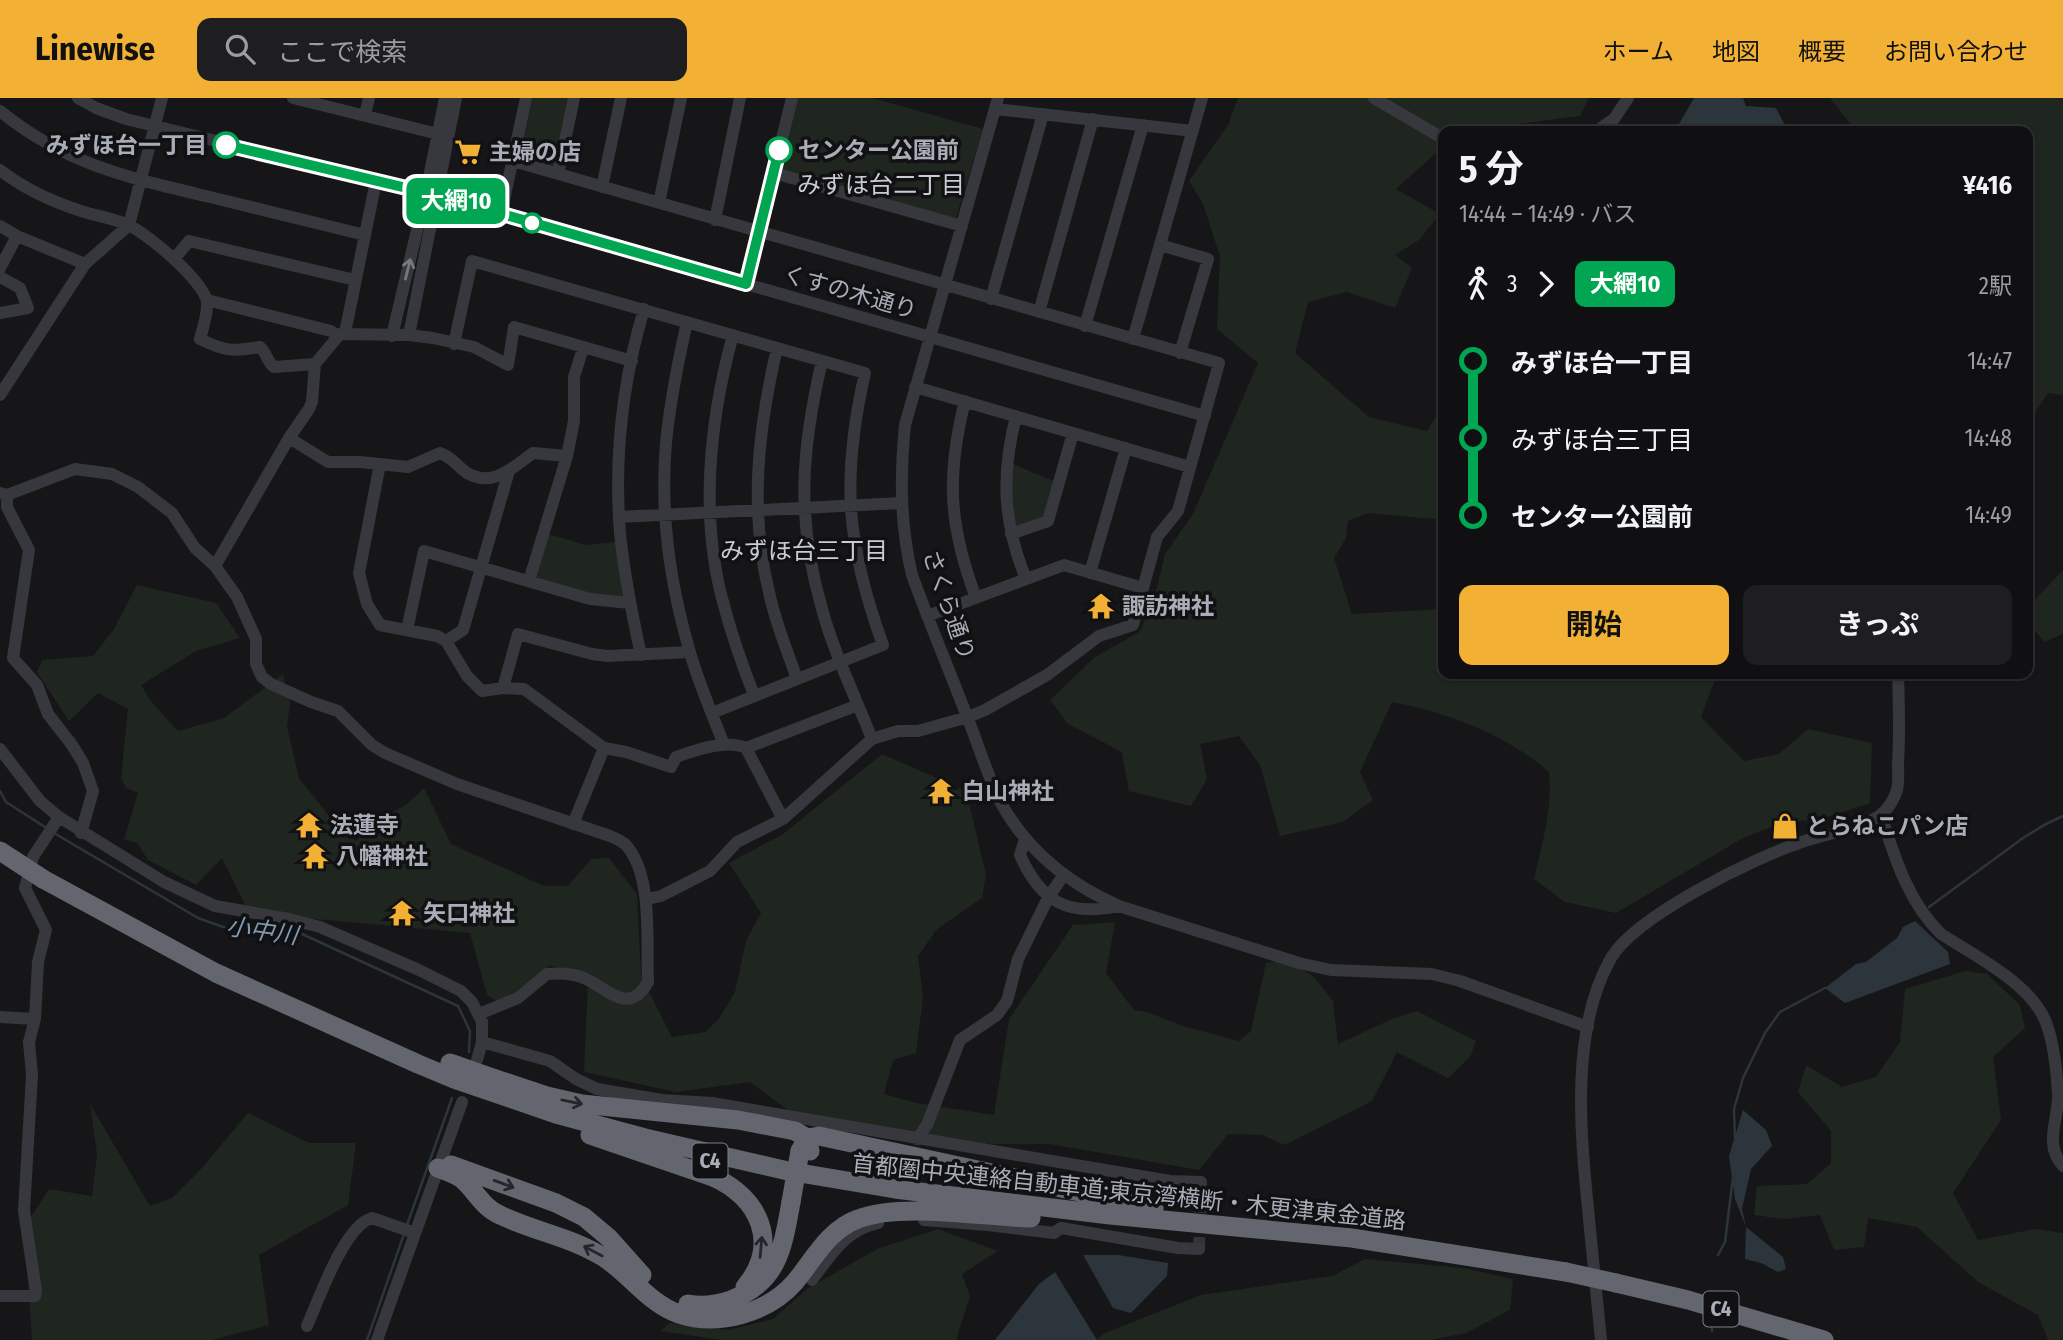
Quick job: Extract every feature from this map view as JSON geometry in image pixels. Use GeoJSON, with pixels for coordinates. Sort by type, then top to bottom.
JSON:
{"type":"FeatureCollection","features":[{"type":"Feature","properties":{"kind":"highway","name":"首都圏中央連絡自動車道;東京湾横断・木更津東金道路"},"geometry":{"type":"LineString","coordinates":[[0,851],[43,878],[216,973],[454,1079],[556,1114],[716,1156],[788,1171],[967,1199],[1352,1238],[1566,1272],[1701,1303],[1824,1340]]}},
{"type":"Feature","properties":{"kind":"highway","name":"首都圏中央連絡自動車道;東京湾横断・木更津東金道路"},"geometry":{"type":"LineString","coordinates":[[43,878],[75,901],[191,968],[288,1014],[451,1085],[637,1142],[725,1164],[893,1195],[1110,1220],[1433,1250]]}},
{"type":"Feature","properties":{"kind":"highway"},"geometry":{"type":"LineString","coordinates":[[339,1028],[450,1063],[480,1068],[547,1096],[582,1104],[738,1121],[794,1131],[806,1147]]}},
{"type":"Feature","properties":{"kind":"highway"},"geometry":{"type":"LineString","coordinates":[[451,1085],[500,1105],[713,1177],[737,1189],[758,1216],[763,1241],[762,1253],[753,1277],[733,1308]]}},
{"type":"Feature","properties":{"kind":"highway"},"geometry":{"type":"LineString","coordinates":[[439,1165],[461,1179],[482,1203],[502,1216],[577,1243],[604,1258],[665,1307],[679,1314],[708,1319],[733,1308],[769,1274],[780,1252],[796,1203],[806,1147],[819,1136],[1147,1207],[1352,1238]]}},
{"type":"Feature","properties":{"kind":"highway"},"geometry":{"type":"LineString","coordinates":[[439,1165],[556,1203],[584,1217],[609,1238],[655,1287],[678,1301],[704,1306],[764,1306],[796,1280],[828,1239],[856,1219],[871,1214],[909,1211],[1110,1220]]}},
{"type":"Feature","properties":{"kind":"street","name":"くすの木通り"},"geometry":{"type":"LineString","coordinates":[[78,98],[96,108],[154,127],[431,194],[1205,415]]}},
{"type":"Feature","properties":{"kind":"street"},"geometry":{"type":"LineString","coordinates":[[0,395],[85,264],[129,225],[162,98]]}},
{"type":"Feature","properties":{"kind":"street"},"geometry":{"type":"LineString","coordinates":[[293,98],[438,134]]}},
{"type":"Feature","properties":{"kind":"street"},"geometry":{"type":"LineString","coordinates":[[365,115],[369,98]]}},
{"type":"Feature","properties":{"kind":"street"},"geometry":{"type":"LineString","coordinates":[[409,335],[445,98]]}},
{"type":"Feature","properties":{"kind":"street"},"geometry":{"type":"LineString","coordinates":[[392,336],[456,98]]}},
{"type":"Feature","properties":{"kind":"street"},"geometry":{"type":"LineString","coordinates":[[501,214],[526,98]]}},
{"type":"Feature","properties":{"kind":"street"},"geometry":{"type":"LineString","coordinates":[[558,174],[574,98]]}},
{"type":"Feature","properties":{"kind":"street"},"geometry":{"type":"LineString","coordinates":[[602,187],[621,98]]}},
{"type":"Feature","properties":{"kind":"street"},"geometry":{"type":"LineString","coordinates":[[659,203],[681,98]]}},
{"type":"Feature","properties":{"kind":"street"},"geometry":{"type":"LineString","coordinates":[[715,220],[740,98]]}},
{"type":"Feature","properties":{"kind":"street"},"geometry":{"type":"LineString","coordinates":[[746,284],[792,98]]}},
{"type":"Feature","properties":{"kind":"street"},"geometry":{"type":"LineString","coordinates":[[1133,340],[1202,98]]}},
{"type":"Feature","properties":{"kind":"street"},"geometry":{"type":"LineString","coordinates":[[1374,98],[1438,135]]}},
{"type":"Feature","properties":{"kind":"street"},"geometry":{"type":"LineString","coordinates":[[1604,126],[1614,119],[1628,98]]}},
{"type":"Feature","properties":{"kind":"street"},"geometry":{"type":"LineString","coordinates":[[997,103],[1043,114],[1192,131]]}},
{"type":"Feature","properties":{"kind":"street","name":"さくら通り"},"geometry":{"type":"LineString","coordinates":[[997,103],[905,425],[901,503],[904,538],[912,575],[927,616],[1001,803],[1025,839]]}},
{"type":"Feature","properties":{"kind":"street"},"geometry":{"type":"LineString","coordinates":[[0,112],[64,154],[108,171],[365,235]]}},
{"type":"Feature","properties":{"kind":"street"},"geometry":{"type":"LineString","coordinates":[[991,299],[1043,114]]}},
{"type":"Feature","properties":{"kind":"street"},"geometry":{"type":"LineString","coordinates":[[1039,312],[1093,119]]}},
{"type":"Feature","properties":{"kind":"street"},"geometry":{"type":"LineString","coordinates":[[1085,326],[1143,125]]}},
{"type":"Feature","properties":{"kind":"street"},"geometry":{"type":"LineString","coordinates":[[513,161],[1219,363],[1178,510],[1157,537],[1133,625],[1098,636],[1047,675],[968,717],[918,731],[898,732],[872,739],[783,819],[737,842],[710,871],[662,896],[647,899]]}},
{"type":"Feature","properties":{"kind":"street"},"geometry":{"type":"LineString","coordinates":[[774,173],[961,226]]}},
{"type":"Feature","properties":{"kind":"street"},"geometry":{"type":"LineString","coordinates":[[2,175],[79,211],[129,225],[174,259],[202,287],[207,300],[200,339],[221,349],[236,351],[260,346],[274,367],[315,365]]}},
{"type":"Feature","properties":{"kind":"street"},"geometry":{"type":"LineString","coordinates":[[215,566],[312,402],[315,365],[341,334],[376,181]]}},
{"type":"Feature","properties":{"kind":"street"},"geometry":{"type":"LineString","coordinates":[[0,226],[17,236],[85,264]]}},
{"type":"Feature","properties":{"kind":"street"},"geometry":{"type":"LineString","coordinates":[[0,268],[17,236]]}},
{"type":"Feature","properties":{"kind":"street"},"geometry":{"type":"LineString","coordinates":[[174,259],[189,242],[355,280]]}},
{"type":"Feature","properties":{"kind":"street"},"geometry":{"type":"LineString","coordinates":[[1160,245],[1208,259],[1180,353]]}},
{"type":"Feature","properties":{"kind":"street"},"geometry":{"type":"LineString","coordinates":[[454,344],[472,261],[865,373],[854,422],[849,464],[849,505],[854,547],[866,598],[883,645],[712,713]]}},
{"type":"Feature","properties":{"kind":"street"},"geometry":{"type":"LineString","coordinates":[[0,276],[20,288],[28,309],[0,313]]}},
{"type":"Feature","properties":{"kind":"street"},"geometry":{"type":"LineString","coordinates":[[207,300],[341,334],[409,335],[474,347],[508,365],[513,327],[632,361]]}},
{"type":"Feature","properties":{"kind":"street"},"geometry":{"type":"LineString","coordinates":[[641,655],[630,603],[619,517],[621,426],[644,309]]}},
{"type":"Feature","properties":{"kind":"street"},"geometry":{"type":"LineString","coordinates":[[687,322],[675,375],[666,442],[665,514],[673,579],[690,652],[724,745]]}},
{"type":"Feature","properties":{"kind":"street"},"geometry":{"type":"LineString","coordinates":[[733,335],[723,369],[716,413],[711,512],[717,574],[724,608],[754,695]]}},
{"type":"Feature","properties":{"kind":"street"},"geometry":{"type":"LineString","coordinates":[[529,581],[567,456],[574,421],[574,377],[583,348]]}},
{"type":"Feature","properties":{"kind":"street"},"geometry":{"type":"LineString","coordinates":[[777,348],[762,419],[757,509],[769,593],[797,679]]}},
{"type":"Feature","properties":{"kind":"street"},"geometry":{"type":"LineString","coordinates":[[822,361],[809,416],[804,470],[804,507],[811,569],[822,612],[872,739]]}},
{"type":"Feature","properties":{"kind":"street"},"geometry":{"type":"LineString","coordinates":[[915,387],[1191,467]]}},
{"type":"Feature","properties":{"kind":"street"},"geometry":{"type":"LineString","coordinates":[[965,401],[954,459],[953,505],[957,538],[976,598]]}},
{"type":"Feature","properties":{"kind":"street"},"geometry":{"type":"LineString","coordinates":[[1016,416],[1007,455],[1006,512],[1026,579]]}},
{"type":"Feature","properties":{"kind":"street"},"geometry":{"type":"LineString","coordinates":[[1011,534],[1048,521],[1073,433]]}},
{"type":"Feature","properties":{"kind":"street"},"geometry":{"type":"LineString","coordinates":[[289,438],[328,462],[408,467],[440,453],[449,456],[467,473],[485,479],[494,479],[509,471],[533,453],[567,456]]}},
{"type":"Feature","properties":{"kind":"street"},"geometry":{"type":"LineString","coordinates":[[1090,573],[1126,448]]}},
{"type":"Feature","properties":{"kind":"street"},"geometry":{"type":"LineString","coordinates":[[380,464],[359,573],[367,604],[380,625],[437,636],[446,641],[467,676],[482,691],[503,688],[524,690],[604,748],[626,752],[671,767],[676,757],[724,745],[740,745],[746,748],[783,819]]}},
{"type":"Feature","properties":{"kind":"street"},"geometry":{"type":"LineString","coordinates":[[81,833],[93,791],[83,763],[48,714],[37,685],[13,658],[29,550],[7,507],[4,494],[75,469],[112,474],[138,487],[172,513],[195,548],[215,566],[237,597],[256,639],[256,664],[262,677],[271,684],[338,711],[355,730],[385,753],[457,784],[610,836],[625,845],[636,864],[647,899],[648,982],[643,990],[630,998],[621,999],[574,974],[547,974],[518,998],[479,1014]]}},
{"type":"Feature","properties":{"kind":"street"},"geometry":{"type":"LineString","coordinates":[[446,641],[463,630],[509,471]]}},
{"type":"Feature","properties":{"kind":"street"},"geometry":{"type":"LineString","coordinates":[[619,517],[901,503]]}},
{"type":"Feature","properties":{"kind":"street"},"geometry":{"type":"LineString","coordinates":[[407,630],[424,551],[601,602],[630,603]]}},
{"type":"Feature","properties":{"kind":"street"},"geometry":{"type":"LineString","coordinates":[[927,616],[1063,565],[1143,589]]}},
{"type":"Feature","properties":{"kind":"street"},"geometry":{"type":"LineString","coordinates":[[503,688],[518,634],[592,654],[690,652]]}},
{"type":"Feature","properties":{"kind":"street"},"geometry":{"type":"LineString","coordinates":[[1601,1340],[1581,1137],[1581,1089],[1588,1027],[1597,990],[1612,957],[1627,937],[1678,902],[1758,860],[1799,843],[1862,825],[1888,808],[1897,790],[1898,679]]}},
{"type":"Feature","properties":{"kind":"street"},"geometry":{"type":"LineString","coordinates":[[746,748],[858,705]]}},
{"type":"Feature","properties":{"kind":"street"},"geometry":{"type":"LineString","coordinates":[[573,824],[604,748]]}},
{"type":"Feature","properties":{"kind":"street"},"geometry":{"type":"LineString","coordinates":[[0,749],[34,794],[60,817],[81,833],[164,882],[215,906],[320,927],[438,978],[461,991],[472,1002],[482,1023],[480,1068]]}},
{"type":"Feature","properties":{"kind":"street"},"geometry":{"type":"LineString","coordinates":[[1881,815],[1902,878],[1931,924],[1941,934],[2025,990],[2042,1013],[2050,1033],[2058,1095],[2052,1147],[2063,1166]]}},
{"type":"Feature","properties":{"kind":"street"},"geometry":{"type":"LineString","coordinates":[[0,1296],[35,1296],[24,1211],[32,1075],[29,1042],[35,1019],[38,962],[46,930],[26,888],[33,857],[60,817]]}},
{"type":"Feature","properties":{"kind":"street"},"geometry":{"type":"LineString","coordinates":[[1119,905],[1098,910],[1062,905],[1048,898],[1020,855],[1025,839],[1063,876],[1119,905],[1299,963],[1331,970],[1432,974],[1460,981],[1588,1027]]}},
{"type":"Feature","properties":{"kind":"street"},"geometry":{"type":"LineString","coordinates":[[917,1139],[928,1125],[960,1040],[997,1015],[1007,1000],[1018,959],[1048,898],[1063,876]]}},
{"type":"Feature","properties":{"kind":"street"},"geometry":{"type":"LineString","coordinates":[[0,1017],[35,1019]]}},
{"type":"Feature","properties":{"kind":"street"},"geometry":{"type":"LineString","coordinates":[[482,1042],[550,1061],[576,1079],[597,1089],[662,1100],[712,1103],[1170,1181],[1201,1182]]}},
{"type":"Feature","properties":{"kind":"street"},"geometry":{"type":"LineString","coordinates":[[377,1340],[409,1231],[439,1165],[462,1102]]}},
{"type":"Feature","properties":{"kind":"street"},"geometry":{"type":"LineString","coordinates":[[307,1326],[349,1237],[364,1221],[372,1218],[409,1231]]}},
{"type":"Feature","properties":{"kind":"street"},"geometry":{"type":"LineString","coordinates":[[812,1280],[848,1235],[869,1225],[900,1220],[988,1225],[1054,1233],[1061,1228],[1178,1248],[1199,1249]]}},
{"type":"Feature","properties":{"kind":"shaded area"},"geometry":{"type":"Polygon","coordinates":[[[529,98],[569,98],[554,169],[516,157],[529,98]]]}},
{"type":"Feature","properties":{"kind":"shaded area"},"geometry":{"type":"Polygon","coordinates":[[[795,98],[872,98],[983,129],[955,221],[780,172],[778,168],[795,98]]]}},
{"type":"Feature","properties":{"kind":"shaded area"},"geometry":{"type":"Polygon","coordinates":[[[1238,98],[1589,98],[1580,116],[1502,126],[1438,126],[1438,151],[1396,189],[1438,213],[1438,216],[1419,240],[1395,255],[1412,268],[1395,308],[1347,292],[1308,302],[1295,353],[1369,417],[1427,431],[1438,413],[1438,519],[1368,513],[1348,521],[1346,538],[1334,558],[1352,614],[1438,609],[1438,679],[1715,679],[1701,717],[1744,761],[1779,754],[1808,729],[1872,743],[1870,803],[1831,816],[1776,825],[1743,838],[1616,913],[1565,902],[1534,879],[1548,812],[1549,772],[1495,736],[1434,712],[1392,702],[1360,772],[1373,800],[1343,822],[1280,836],[1260,765],[1239,736],[1200,744],[1207,779],[1191,806],[1129,791],[1122,752],[1068,724],[1050,700],[1095,657],[1139,632],[1153,604],[1165,554],[1193,514],[1258,363],[1217,329],[1220,256],[1203,204],[1189,181],[1228,125],[1238,98]]]}},
{"type":"Feature","properties":{"kind":"shaded area"},"geometry":{"type":"Polygon","coordinates":[[[1694,98],[1743,98],[1746,106],[1776,108],[1785,126],[1678,126],[1694,98]]]}},
{"type":"Feature","properties":{"kind":"shaded area"},"geometry":{"type":"Polygon","coordinates":[[[1830,98],[2063,98],[2063,395],[2048,393],[2033,416],[2033,126],[1852,126],[1830,98]]]}},
{"type":"Feature","properties":{"kind":"shaded area"},"geometry":{"type":"Polygon","coordinates":[[[1010,463],[1056,482],[1046,518],[1014,530],[1010,463]]]}},
{"type":"Feature","properties":{"kind":"shaded area"},"geometry":{"type":"Polygon","coordinates":[[[549,534],[585,545],[616,542],[623,597],[601,597],[536,578],[549,534]]]}},
{"type":"Feature","properties":{"kind":"shaded area"},"geometry":{"type":"Polygon","coordinates":[[[2063,570],[2063,634],[2044,642],[2033,628],[2033,602],[2063,570]]]}},
{"type":"Feature","properties":{"kind":"shaded area"},"geometry":{"type":"Polygon","coordinates":[[[137,585],[216,603],[240,638],[196,651],[141,685],[150,700],[178,731],[224,718],[283,674],[290,704],[287,727],[299,778],[341,831],[356,841],[379,819],[406,805],[424,788],[451,844],[544,886],[568,886],[591,859],[609,858],[637,894],[641,976],[672,1037],[705,1032],[718,1020],[735,992],[746,941],[761,913],[729,863],[783,834],[882,754],[966,791],[986,874],[982,898],[937,929],[918,956],[923,998],[916,1053],[893,1060],[884,1094],[916,1103],[994,1115],[1009,1019],[1073,925],[1115,922],[1106,973],[1134,1010],[1147,1012],[1183,1026],[1239,1041],[1251,1031],[1266,963],[1289,960],[1315,978],[1333,1001],[1338,1044],[1392,1019],[1417,1011],[1476,1041],[1470,1057],[1448,1078],[1397,1052],[1372,1101],[1285,1145],[1262,1135],[1228,1134],[1199,1170],[1050,1144],[993,1144],[800,1119],[750,1082],[676,1092],[584,1072],[588,980],[550,965],[504,1005],[487,995],[470,933],[249,913],[222,858],[196,885],[148,860],[137,843],[124,839],[138,793],[126,788],[121,778],[128,709],[98,693],[69,721],[37,672],[42,660],[93,656],[114,629],[137,585]]]}},
{"type":"Feature","properties":{"kind":"shaded area"},"geometry":{"type":"Polygon","coordinates":[[[1915,921],[1948,952],[1950,964],[1845,1003],[1825,988],[1856,964],[1866,962],[1897,938],[1903,927],[1915,921]]]}},
{"type":"Feature","properties":{"kind":"shaded area"},"geometry":{"type":"Polygon","coordinates":[[[1965,971],[1987,974],[2020,1005],[2025,1028],[1993,1057],[2001,1120],[1953,1193],[1978,1240],[2035,1229],[2063,1233],[2063,1340],[2048,1340],[2038,1315],[1978,1282],[1917,1227],[1868,1218],[1864,1247],[1834,1250],[1820,1215],[1784,1219],[1754,1215],[1757,1186],[1807,1184],[1831,1163],[1831,1131],[1798,1092],[1806,1065],[1842,1087],[1876,1077],[1900,1042],[1905,989],[1965,971]]]}},
{"type":"Feature","properties":{"kind":"shaded area"},"geometry":{"type":"Polygon","coordinates":[[[90,1104],[150,1206],[172,1198],[201,1169],[248,1113],[309,1143],[356,1143],[348,1205],[259,1255],[269,1325],[212,1340],[32,1340],[24,1228],[49,1189],[92,1196],[97,1154],[90,1104]]]}},
{"type":"Feature","properties":{"kind":"shaded area"},"geometry":{"type":"Polygon","coordinates":[[[1743,1110],[1766,1130],[1772,1146],[1751,1169],[1742,1209],[1746,1227],[1735,1199],[1729,1156],[1743,1110]]]}},
{"type":"Feature","properties":{"kind":"shaded area"},"geometry":{"type":"Polygon","coordinates":[[[1746,1227],[1783,1257],[1786,1269],[1778,1272],[1761,1263],[1745,1259],[1746,1227]]]}},
{"type":"Feature","properties":{"kind":"shaded area"},"geometry":{"type":"Polygon","coordinates":[[[938,1229],[998,1251],[962,1274],[970,1296],[956,1340],[722,1340],[660,1331],[670,1323],[729,1330],[773,1319],[807,1289],[877,1249],[938,1229]]]}},
{"type":"Feature","properties":{"kind":"shaded area"},"geometry":{"type":"Polygon","coordinates":[[[1083,1255],[1118,1255],[1168,1263],[1167,1276],[1131,1313],[1113,1308],[1083,1255]]]}},
{"type":"Feature","properties":{"kind":"shaded area"},"geometry":{"type":"Polygon","coordinates":[[[1365,1259],[1463,1268],[1513,1279],[1510,1310],[1466,1333],[1431,1340],[1096,1340],[1105,1333],[1201,1295],[1332,1276],[1365,1259]]]}},
{"type":"Feature","properties":{"kind":"shaded area"},"geometry":{"type":"Polygon","coordinates":[[[1055,1272],[1097,1340],[995,1340],[1039,1284],[1055,1272]]]}},
{"type":"Feature","properties":{"kind":"waterway","name":"小中川"},"geometry":{"type":"LineString","coordinates":[[0,791],[6,802],[48,829]]}},
{"type":"Feature","properties":{"kind":"waterway"},"geometry":{"type":"LineString","coordinates":[[1929,907],[2023,838],[2063,816]]}},
{"type":"Feature","properties":{"kind":"waterway","name":"小中川"},"geometry":{"type":"LineString","coordinates":[[54,833],[198,918],[226,928],[302,934],[458,1006],[470,1031],[469,1052]]}},
{"type":"Feature","properties":{"kind":"waterway"},"geometry":{"type":"LineString","coordinates":[[1735,1139],[1734,1109],[1743,1078],[1765,1033],[1780,1012],[1825,988]]}},
{"type":"Feature","properties":{"kind":"waterway","name":"小中川"},"geometry":{"type":"LineString","coordinates":[[407,1225],[452,1098]]}},
{"type":"Feature","properties":{"kind":"waterway"},"geometry":{"type":"LineString","coordinates":[[1718,1255],[1725,1242],[1733,1177]]}},
{"type":"Feature","properties":{"kind":"waterway","name":"小中川"},"geometry":{"type":"LineString","coordinates":[[367,1340],[404,1234]]}},
{"type":"Feature","properties":{"kind":"waterway"},"geometry":{"type":"LineString","coordinates":[[1712,1323],[1712,1331]]}},
{"type":"Feature","properties":{"kind":"tunnel"},"geometry":{"type":"LineString","coordinates":[[1199,1249],[1201,1182]]}},
{"type":"Feature","properties":{"kind":"bus line","name":"大網10"},"geometry":{"type":"LineString","coordinates":[[226,145],[436,195],[746,284],[779,150]]}},
{"type":"Feature","properties":{"kind":"place","name":"みずほ台一丁目"},"geometry":{"type":"Point","coordinates":[226,145]}},
{"type":"Feature","properties":{"kind":"place","name":"センター公園前"},"geometry":{"type":"Point","coordinates":[779,150]}},
{"type":"Feature","properties":{"kind":"place","name":"主婦の店"},"geometry":{"type":"Point","coordinates":[468,152]}},
{"type":"Feature","properties":{"kind":"place","name":"諏訪神社"},"geometry":{"type":"Point","coordinates":[1101,606]}},
{"type":"Feature","properties":{"kind":"place","name":"白山神社"},"geometry":{"type":"Point","coordinates":[941,791]}},
{"type":"Feature","properties":{"kind":"place","name":"法蓮寺"},"geometry":{"type":"Point","coordinates":[309,825]}},
{"type":"Feature","properties":{"kind":"place","name":"とらねこパン店"},"geometry":{"type":"Point","coordinates":[1785,826]}},
{"type":"Feature","properties":{"kind":"place","name":"八幡神社"},"geometry":{"type":"Point","coordinates":[315,856]}},
{"type":"Feature","properties":{"kind":"place","name":"矢口神社"},"geometry":{"type":"Point","coordinates":[402,913]}},
{"type":"Feature","properties":{"kind":"district","name":"みずほ台二丁目"},"geometry":{"type":"Point","coordinates":[881,185]}},
{"type":"Feature","properties":{"kind":"district","name":"みずほ台三丁目"},"geometry":{"type":"Point","coordinates":[804,551]}}]}
